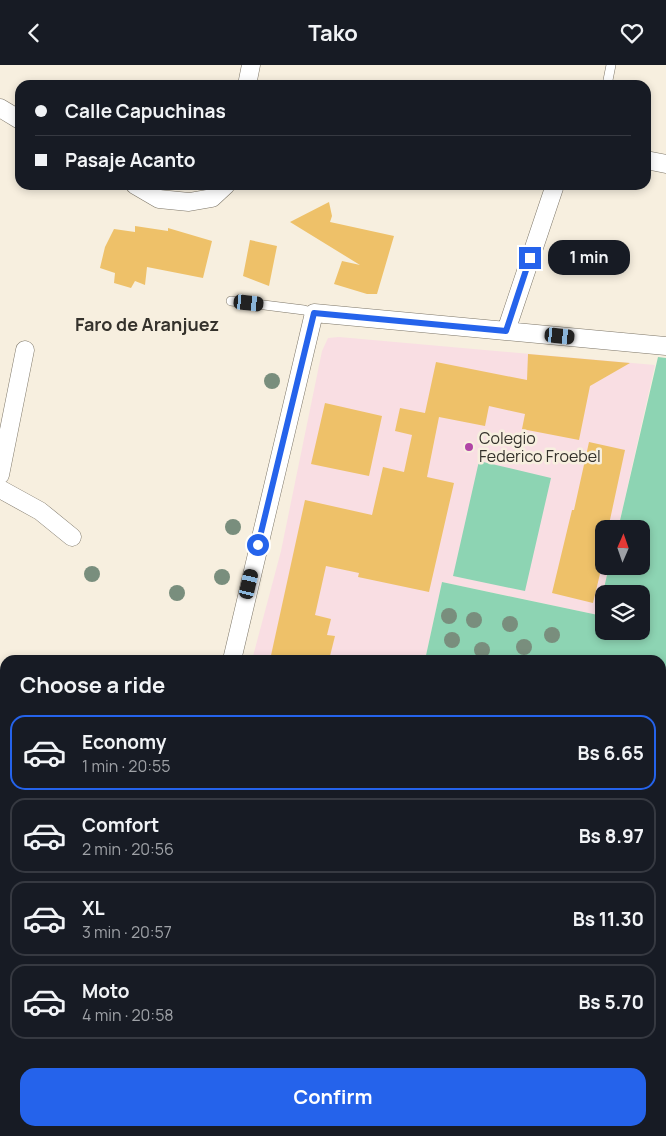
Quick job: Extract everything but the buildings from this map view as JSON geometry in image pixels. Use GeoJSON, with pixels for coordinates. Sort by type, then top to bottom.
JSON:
{"type":"FeatureCollection","features":[{"type":"Feature","properties":{"kind":"street"},"geometry":{"type":"LineString","coordinates":[[248,80],[251,65]]}},
{"type":"Feature","properties":{"kind":"street"},"geometry":{"type":"LineString","coordinates":[[0,108],[15,117]]}},
{"type":"Feature","properties":{"kind":"street"},"geometry":{"type":"LineString","coordinates":[[651,162],[666,164]]}},
{"type":"Feature","properties":{"kind":"street"},"geometry":{"type":"LineString","coordinates":[[144,190],[159,199],[189,202],[212,198],[221,190]]}},
{"type":"Feature","properties":{"kind":"street"},"geometry":{"type":"LineString","coordinates":[[506,331],[553,190]]}},
{"type":"Feature","properties":{"kind":"street"},"geometry":{"type":"LineString","coordinates":[[233,655],[314,313],[666,346]]}},
{"type":"Feature","properties":{"kind":"street"},"geometry":{"type":"LineString","coordinates":[[0,475],[24,350]]}},
{"type":"Feature","properties":{"kind":"street"},"geometry":{"type":"LineString","coordinates":[[0,489],[40,511],[72,537]]}},
{"type":"Feature","properties":{"kind":"lane"},"geometry":{"type":"LineString","coordinates":[[608,80],[611,65]]}},
{"type":"Feature","properties":{"kind":"lane"},"geometry":{"type":"LineString","coordinates":[[231,301],[304,309],[314,313]]}},
{"type":"Feature","properties":{"kind":"shaded area","name":"Colegio Federico Froebel"},"geometry":{"type":"Polygon","coordinates":[[[339,337],[655,365],[620,520],[595,520],[595,575],[607,575],[605,585],[595,585],[595,614],[442,582],[426,655],[253,655],[281,551],[322,351],[328,338],[339,337]]]}},
{"type":"Feature","properties":{"kind":"green space"},"geometry":{"type":"Polygon","coordinates":[[[658,357],[666,358],[666,655],[426,655],[442,582],[595,614],[595,640],[650,640],[650,585],[605,585],[607,575],[650,575],[650,520],[620,520],[658,357]]]}},
{"type":"Feature","properties":{"kind":"green space"},"geometry":{"type":"Polygon","coordinates":[[[479,461],[551,478],[525,591],[453,576],[479,461]]]}},
{"type":"Feature","properties":{"kind":"place","name":"Colegio Federico Froebel"},"geometry":{"type":"Point","coordinates":[469,447]}},
{"type":"Feature","properties":{"kind":"district","name":"Faro de Aranjuez"},"geometry":{"type":"Point","coordinates":[147,324]}},
{"type":"Feature","properties":{"kind":"route"},"geometry":{"type":"LineString","coordinates":[[258,545],[314,313],[506,331],[530,258]]}}]}
